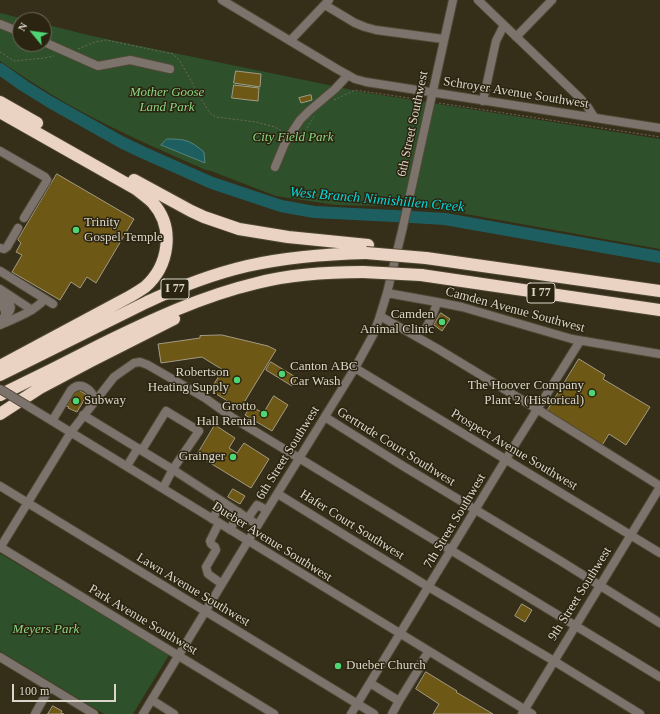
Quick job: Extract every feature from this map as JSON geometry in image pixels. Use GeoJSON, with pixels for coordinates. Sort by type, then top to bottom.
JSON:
{"type":"FeatureCollection","features":[{"type":"Feature","properties":{"kind":"highway"},"geometry":{"type":"LineString","coordinates":[[0,102],[91,156],[204,217],[239,229],[367,249]]}},
{"type":"Feature","properties":{"kind":"highway"},"geometry":{"type":"LineString","coordinates":[[0,112],[130,186],[146,197],[153,203],[162,217],[167,234],[166,254],[162,264],[145,286],[127,298],[0,366]]}},
{"type":"Feature","properties":{"kind":"highway","name":"I 77"},"geometry":{"type":"LineString","coordinates":[[0,375],[170,291],[246,266],[318,255],[367,249],[427,254],[548,275],[660,291]]}},
{"type":"Feature","properties":{"kind":"highway","name":"I 77"},"geometry":{"type":"LineString","coordinates":[[0,395],[126,332],[206,298],[240,287],[282,278],[316,273],[363,272],[421,275],[660,310]]}},
{"type":"Feature","properties":{"kind":"highway"},"geometry":{"type":"LineString","coordinates":[[0,414],[40,388],[174,319],[206,298]]}},
{"type":"Feature","properties":{"kind":"street","name":"Schroyer Avenue Southwest"},"geometry":{"type":"LineString","coordinates":[[222,0],[355,79],[432,93],[660,128]]}},
{"type":"Feature","properties":{"kind":"street","name":"6th Street Southwest"},"geometry":{"type":"LineString","coordinates":[[144,714],[248,541],[356,368],[373,335],[387,293],[402,231],[453,0]]}},
{"type":"Feature","properties":{"kind":"street"},"geometry":{"type":"LineString","coordinates":[[478,0],[581,99],[594,117]]}},
{"type":"Feature","properties":{"kind":"street"},"geometry":{"type":"LineString","coordinates":[[516,37],[552,0]]}},
{"type":"Feature","properties":{"kind":"street"},"geometry":{"type":"LineString","coordinates":[[290,41],[327,2],[355,23],[365,27],[443,40]]}},
{"type":"Feature","properties":{"kind":"street"},"geometry":{"type":"LineString","coordinates":[[0,24],[12,29]]}},
{"type":"Feature","properties":{"kind":"street"},"geometry":{"type":"LineString","coordinates":[[483,101],[496,41],[504,25]]}},
{"type":"Feature","properties":{"kind":"street"},"geometry":{"type":"LineString","coordinates":[[52,45],[98,66],[130,60],[170,69]]}},
{"type":"Feature","properties":{"kind":"street"},"geometry":{"type":"LineString","coordinates":[[275,167],[285,143],[300,120],[335,89],[348,75]]}},
{"type":"Feature","properties":{"kind":"street"},"geometry":{"type":"LineString","coordinates":[[0,151],[45,177],[47,180],[24,218]]}},
{"type":"Feature","properties":{"kind":"street"},"geometry":{"type":"LineString","coordinates":[[0,248],[4,249],[7,247],[18,228]]}},
{"type":"Feature","properties":{"kind":"street"},"geometry":{"type":"LineString","coordinates":[[0,271],[53,304]]}},
{"type":"Feature","properties":{"kind":"street"},"geometry":{"type":"LineString","coordinates":[[0,289],[32,310]]}},
{"type":"Feature","properties":{"kind":"street","name":"Camden Avenue Southwest"},"geometry":{"type":"LineString","coordinates":[[387,293],[462,307],[580,341],[660,354]]}},
{"type":"Feature","properties":{"kind":"street"},"geometry":{"type":"LineString","coordinates":[[0,297],[2,296],[9,301],[11,310],[9,314],[1,321]]}},
{"type":"Feature","properties":{"kind":"street"},"geometry":{"type":"LineString","coordinates":[[1,321],[21,316],[32,310],[45,299]]}},
{"type":"Feature","properties":{"kind":"street"},"geometry":{"type":"LineString","coordinates":[[425,330],[436,309],[437,302]]}},
{"type":"Feature","properties":{"kind":"street"},"geometry":{"type":"LineString","coordinates":[[0,304],[5,310],[5,315],[1,321]]}},
{"type":"Feature","properties":{"kind":"street"},"geometry":{"type":"LineString","coordinates":[[380,316],[537,409],[660,487]]}},
{"type":"Feature","properties":{"kind":"street","name":"7th Street Southwest"},"geometry":{"type":"LineString","coordinates":[[351,714],[506,459],[580,341]]}},
{"type":"Feature","properties":{"kind":"street"},"geometry":{"type":"LineString","coordinates":[[0,548],[83,415],[114,376],[134,363],[140,362],[205,398],[233,418],[660,677]]}},
{"type":"Feature","properties":{"kind":"street","name":"Prospect Avenue Southwest"},"geometry":{"type":"LineString","coordinates":[[356,368],[660,553]]}},
{"type":"Feature","properties":{"kind":"street"},"geometry":{"type":"LineString","coordinates":[[52,421],[71,390],[75,387],[81,386],[88,389],[92,392],[95,400]]}},
{"type":"Feature","properties":{"kind":"street","name":"Dueber Avenue Southwest"},"geometry":{"type":"LineString","coordinates":[[0,389],[429,651],[523,712],[532,714]]}},
{"type":"Feature","properties":{"kind":"street"},"geometry":{"type":"LineString","coordinates":[[127,466],[166,411],[199,431],[173,469],[163,488]]}},
{"type":"Feature","properties":{"kind":"street"},"geometry":{"type":"LineString","coordinates":[[83,415],[173,469],[258,525]]}},
{"type":"Feature","properties":{"kind":"street","name":"Gertrude Court Southwest"},"geometry":{"type":"LineString","coordinates":[[325,417],[660,623]]}},
{"type":"Feature","properties":{"kind":"street","name":"Lawn Avenue Southwest"},"geometry":{"type":"LineString","coordinates":[[0,486],[374,714]]}},
{"type":"Feature","properties":{"kind":"street","name":"9th Street Southwest"},"geometry":{"type":"LineString","coordinates":[[523,712],[660,487]]}},
{"type":"Feature","properties":{"kind":"street","name":"Hafer Court Southwest"},"geometry":{"type":"LineString","coordinates":[[278,494],[640,714]]}},
{"type":"Feature","properties":{"kind":"street"},"geometry":{"type":"LineString","coordinates":[[222,584],[208,574],[206,567],[216,550],[215,547],[210,544],[210,541],[223,502]]}},
{"type":"Feature","properties":{"kind":"street"},"geometry":{"type":"LineString","coordinates":[[248,518],[257,504],[267,510]]}},
{"type":"Feature","properties":{"kind":"street"},"geometry":{"type":"LineString","coordinates":[[230,530],[239,512]]}},
{"type":"Feature","properties":{"kind":"street","name":"Park Avenue Southwest"},"geometry":{"type":"LineString","coordinates":[[0,548],[274,714]]}},
{"type":"Feature","properties":{"kind":"street"},"geometry":{"type":"LineString","coordinates":[[392,714],[429,651]]}},
{"type":"Feature","properties":{"kind":"street"},"geometry":{"type":"LineString","coordinates":[[0,657],[94,714]]}},
{"type":"Feature","properties":{"kind":"street"},"geometry":{"type":"LineString","coordinates":[[370,684],[399,701]]}},
{"type":"Feature","properties":{"kind":"street"},"geometry":{"type":"LineString","coordinates":[[35,714],[50,687]]}},
{"type":"Feature","properties":{"kind":"street"},"geometry":{"type":"LineString","coordinates":[[152,700],[174,714]]}},
{"type":"Feature","properties":{"kind":"path"},"geometry":{"type":"LineString","coordinates":[[0,52],[14,61],[20,61],[44,58],[106,40],[172,54],[180,61],[210,113],[216,117],[275,126],[280,131],[290,136],[297,136],[305,131],[314,117]]}},
{"type":"Feature","properties":{"kind":"path"},"geometry":{"type":"LineString","coordinates":[[333,101],[355,90],[420,100]]}},
{"type":"Feature","properties":{"kind":"path"},"geometry":{"type":"LineString","coordinates":[[438,103],[660,137]]}},
{"type":"Feature","properties":{"kind":"green space","name":"City Field Park"},"geometry":{"type":"Polygon","coordinates":[[[0,13],[12,16],[12,52],[52,52],[52,26],[92,36],[362,92],[660,139],[660,249],[427,207],[336,205],[276,196],[206,170],[91,117],[47,92],[0,61],[0,13]]]}},
{"type":"Feature","properties":{"kind":"green space","name":"Meyers Park"},"geometry":{"type":"Polygon","coordinates":[[[1,554],[169,655],[133,714],[104,714],[0,651],[1,554]]]}},
{"type":"Feature","properties":{"kind":"water"},"geometry":{"type":"Polygon","coordinates":[[[167,139],[183,140],[195,145],[204,152],[205,163],[161,145],[167,139]]]}},
{"type":"Feature","properties":{"kind":"building"},"geometry":{"type":"Polygon","coordinates":[[[236,71],[261,74],[260,87],[234,83],[236,71]]]}},
{"type":"Feature","properties":{"kind":"building"},"geometry":{"type":"Polygon","coordinates":[[[234,85],[259,88],[258,101],[232,98],[234,85]]]}},
{"type":"Feature","properties":{"kind":"building"},"geometry":{"type":"Polygon","coordinates":[[[311,95],[312,100],[301,103],[299,98],[311,95]]]}},
{"type":"Feature","properties":{"kind":"building","name":"Trinity Gospel Temple"},"geometry":{"type":"Polygon","coordinates":[[[57,174],[134,219],[96,283],[87,277],[80,288],[71,282],[60,300],[12,272],[22,255],[16,252],[21,243],[18,240],[57,174]]]}},
{"type":"Feature","properties":{"kind":"building","name":"Camden Animal Clinic"},"geometry":{"type":"Polygon","coordinates":[[[441,313],[450,319],[442,331],[434,325],[441,313]]]}},
{"type":"Feature","properties":{"kind":"building","name":"Robertson Heating Supply"},"geometry":{"type":"Polygon","coordinates":[[[222,335],[268,346],[276,350],[240,409],[210,390],[223,370],[202,357],[161,363],[158,344],[200,338],[200,336],[222,335]]]}},
{"type":"Feature","properties":{"kind":"building","name":"The Hoover Company Plant 2 (Historical)"},"geometry":{"type":"Polygon","coordinates":[[[579,359],[605,375],[603,379],[650,407],[626,445],[609,434],[601,447],[546,413],[579,359]]]}},
{"type":"Feature","properties":{"kind":"building","name":"Canton ABC Car Wash"},"geometry":{"type":"Polygon","coordinates":[[[271,362],[297,378],[292,386],[266,370],[271,362]]]}},
{"type":"Feature","properties":{"kind":"building","name":"Subway"},"geometry":{"type":"Polygon","coordinates":[[[77,389],[87,395],[77,412],[66,406],[77,389]]]}},
{"type":"Feature","properties":{"kind":"building","name":"Grotto Hall Rental"},"geometry":{"type":"Polygon","coordinates":[[[274,396],[288,405],[272,431],[245,415],[251,406],[263,413],[274,396]]]}},
{"type":"Feature","properties":{"kind":"building","name":"Grainger"},"geometry":{"type":"Polygon","coordinates":[[[215,425],[235,438],[229,448],[237,453],[244,443],[269,459],[251,488],[197,455],[215,425]]]}},
{"type":"Feature","properties":{"kind":"building"},"geometry":{"type":"Polygon","coordinates":[[[233,489],[245,496],[240,504],[228,497],[233,489]]]}},
{"type":"Feature","properties":{"kind":"building"},"geometry":{"type":"Polygon","coordinates":[[[522,604],[532,610],[525,622],[515,616],[522,604]]]}},
{"type":"Feature","properties":{"kind":"building"},"geometry":{"type":"Polygon","coordinates":[[[426,672],[493,714],[433,714],[439,704],[416,689],[426,672]]]}},
{"type":"Feature","properties":{"kind":"building"},"geometry":{"type":"Polygon","coordinates":[[[53,706],[62,711],[61,713],[64,714],[48,714],[53,706]]]}},
{"type":"Feature","properties":{"kind":"waterway","name":"West Branch Nimishillen Creek"},"geometry":{"type":"LineString","coordinates":[[0,69],[50,102],[121,142],[212,183],[281,206],[314,212],[445,219],[660,257]]}},
{"type":"Feature","properties":{"kind":"place","name":"Trinity Gospel Temple"},"geometry":{"type":"Point","coordinates":[76,230]}},
{"type":"Feature","properties":{"kind":"place","name":"Camden Animal Clinic"},"geometry":{"type":"Point","coordinates":[442,322]}},
{"type":"Feature","properties":{"kind":"place","name":"Canton ABC Car Wash"},"geometry":{"type":"Point","coordinates":[282,374]}},
{"type":"Feature","properties":{"kind":"place","name":"Robertson Heating Supply"},"geometry":{"type":"Point","coordinates":[237,380]}},
{"type":"Feature","properties":{"kind":"place","name":"The Hoover Company Plant 2 (Historical)"},"geometry":{"type":"Point","coordinates":[592,393]}},
{"type":"Feature","properties":{"kind":"place","name":"Subway"},"geometry":{"type":"Point","coordinates":[76,401]}},
{"type":"Feature","properties":{"kind":"place","name":"Grotto Hall Rental"},"geometry":{"type":"Point","coordinates":[264,414]}},
{"type":"Feature","properties":{"kind":"place","name":"Grainger"},"geometry":{"type":"Point","coordinates":[233,457]}},
{"type":"Feature","properties":{"kind":"place","name":"Dueber Church"},"geometry":{"type":"Point","coordinates":[338,666]}},
{"type":"Feature","properties":{"kind":"park label","name":"Mother Goose Land Park"},"geometry":{"type":"Point","coordinates":[167,100]}}]}
